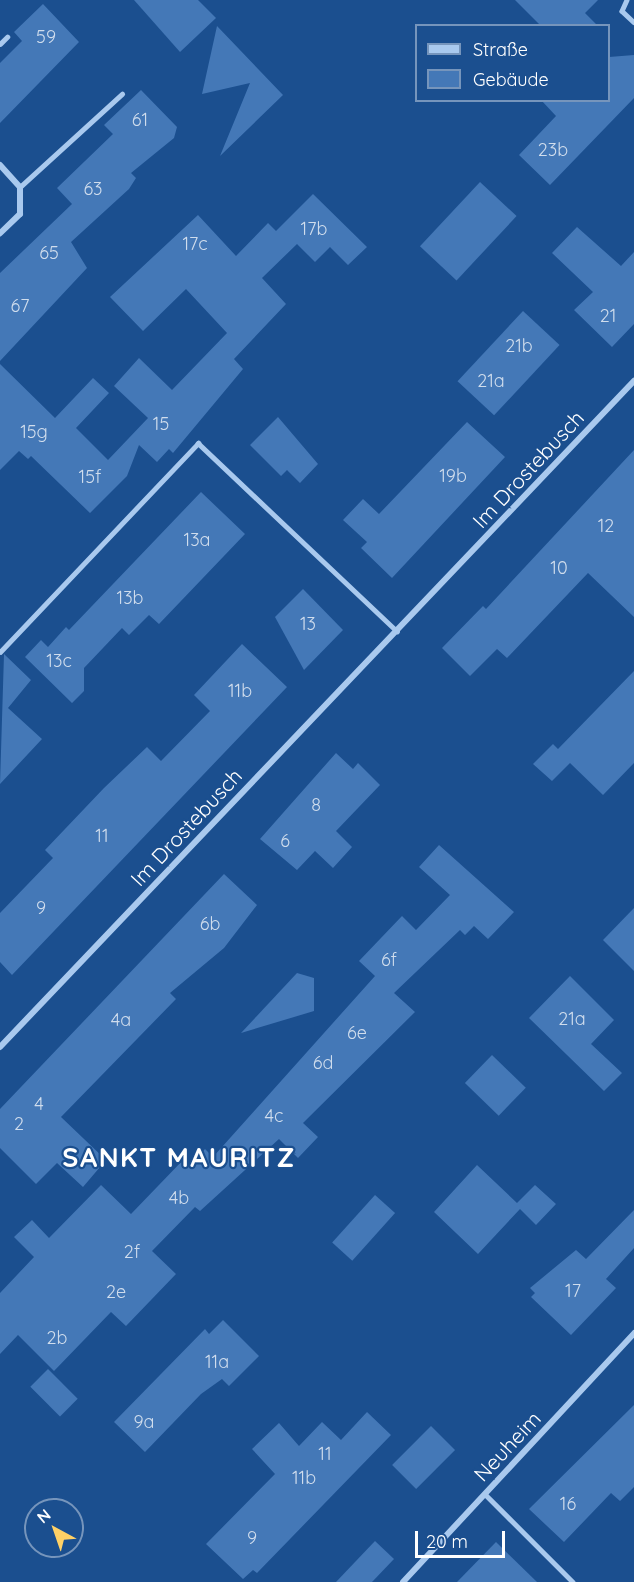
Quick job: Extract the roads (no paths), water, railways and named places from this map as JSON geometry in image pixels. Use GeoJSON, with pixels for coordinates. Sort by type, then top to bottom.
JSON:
{"type":"FeatureCollection","features":[{"type":"Feature","properties":{"kind":"street"},"geometry":{"type":"LineString","coordinates":[[0,165],[20,187],[20,214],[0,233]]}},
{"type":"Feature","properties":{"kind":"street","name":"Im Drostebusch"},"geometry":{"type":"LineString","coordinates":[[0,1047],[634,381]]}},
{"type":"Feature","properties":{"kind":"street","name":"Neuheim"},"geometry":{"type":"LineString","coordinates":[[403,1582],[634,1333]]}},
{"type":"Feature","properties":{"kind":"lane"},"geometry":{"type":"LineString","coordinates":[[627,0],[622,11],[634,22]]}},
{"type":"Feature","properties":{"kind":"lane"},"geometry":{"type":"LineString","coordinates":[[0,44],[7,37]]}},
{"type":"Feature","properties":{"kind":"lane"},"geometry":{"type":"LineString","coordinates":[[20,187],[122,94]]}},
{"type":"Feature","properties":{"kind":"lane"},"geometry":{"type":"LineString","coordinates":[[0,651],[198,443],[397,631]]}},
{"type":"Feature","properties":{"kind":"lane"},"geometry":{"type":"LineString","coordinates":[[485,1494],[573,1582]]}},
{"type":"Feature","properties":{"kind":"district","name":"SANKT MAURITZ"},"geometry":{"type":"Point","coordinates":[179,1158]}}]}
